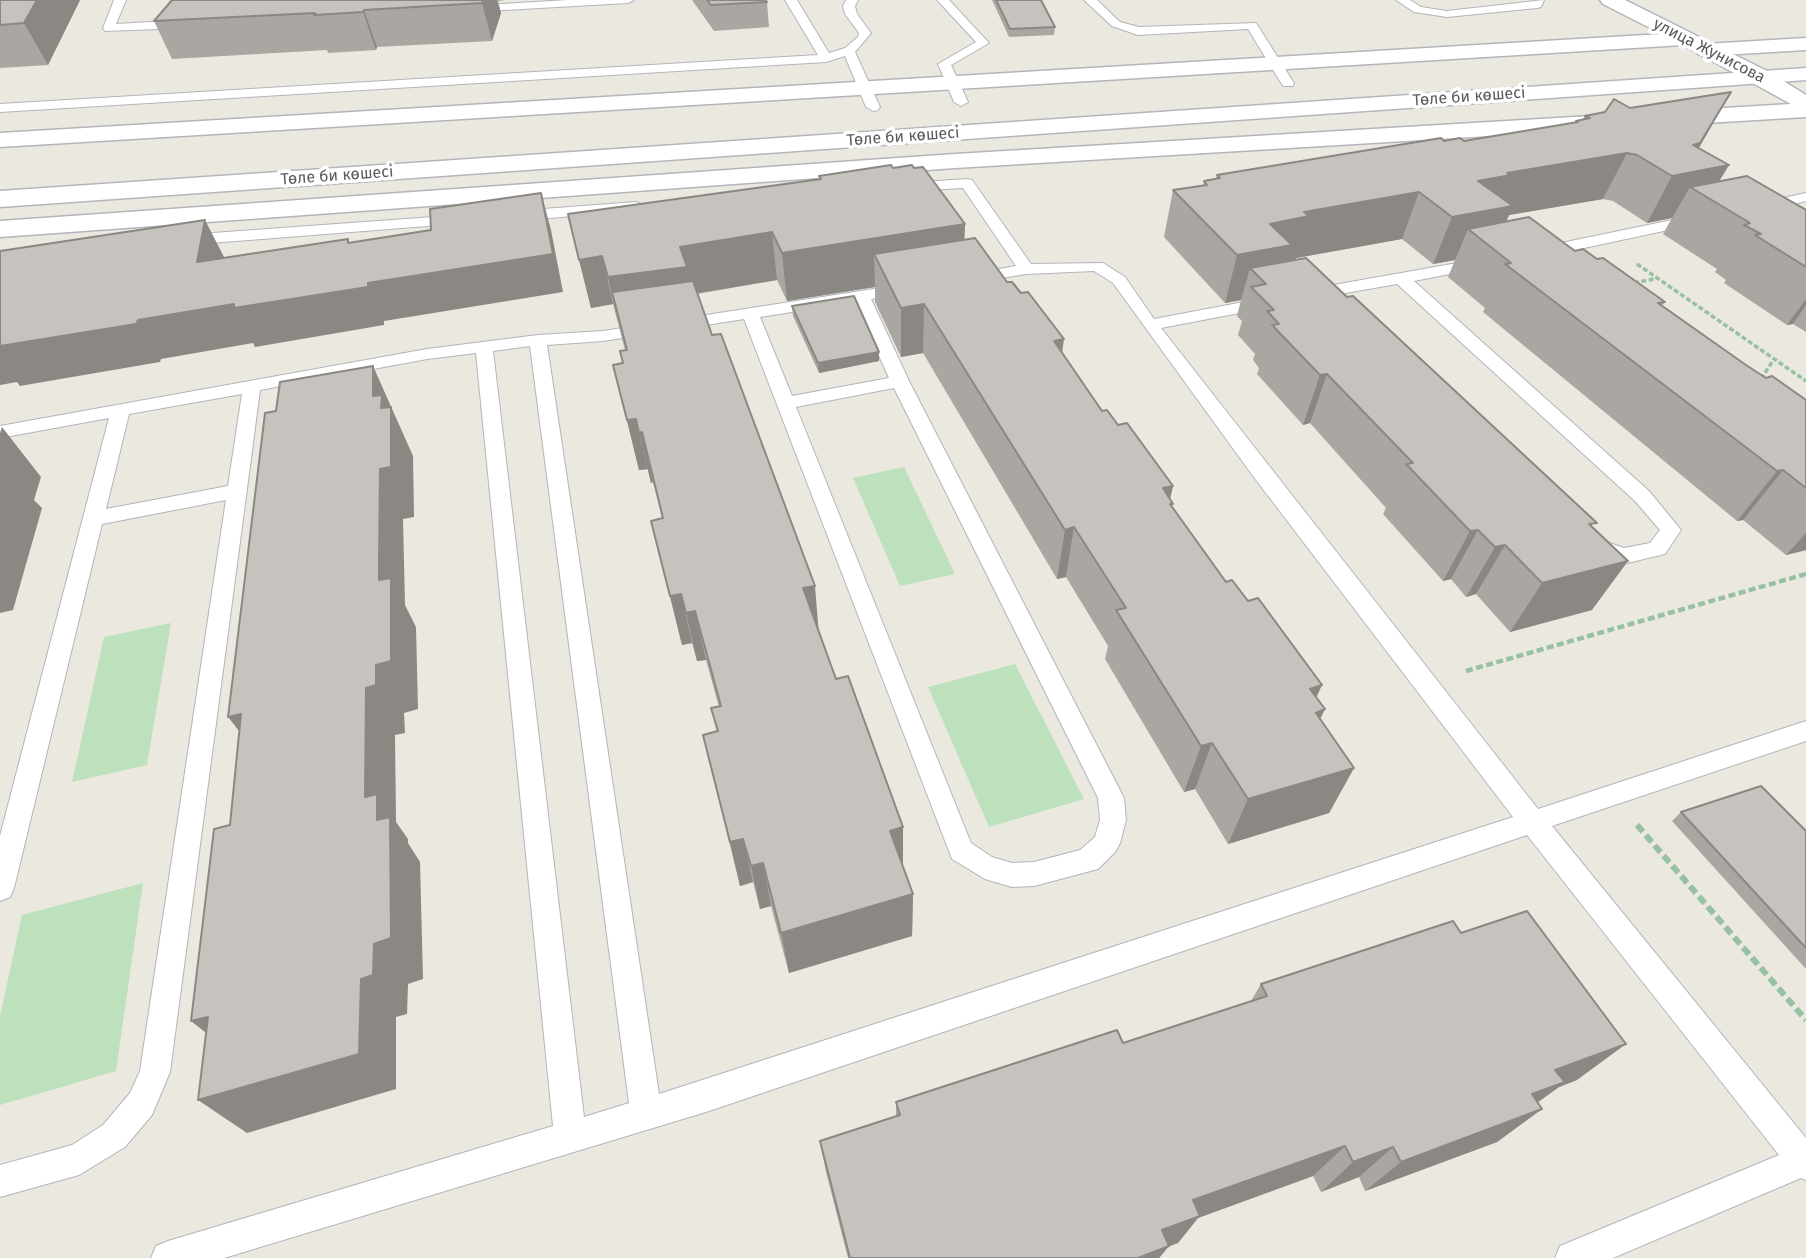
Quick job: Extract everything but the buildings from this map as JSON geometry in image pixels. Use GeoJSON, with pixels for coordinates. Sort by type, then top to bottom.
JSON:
{"type":"FeatureCollection","features":[{"type":"Feature","properties":{"kind":"street","name":"улица Жунисова"},"geometry":{"type":"LineString","coordinates":[[1611,0],[1761,77],[1806,104]]}},
{"type":"Feature","properties":{"kind":"street"},"geometry":{"type":"LineString","coordinates":[[0,140],[869,98],[1275,62],[1685,39]]}},
{"type":"Feature","properties":{"kind":"street"},"geometry":{"type":"LineString","coordinates":[[1705,50],[1806,44]]}},
{"type":"Feature","properties":{"kind":"street","name":"Төле би көшесі"},"geometry":{"type":"LineString","coordinates":[[0,200],[1806,74]]}},
{"type":"Feature","properties":{"kind":"street"},"geometry":{"type":"LineString","coordinates":[[0,229],[955,161],[1806,110]]}},
{"type":"Feature","properties":{"kind":"lane"},"geometry":{"type":"LineString","coordinates":[[120,0],[109,28],[204,23]]}},
{"type":"Feature","properties":{"kind":"lane"},"geometry":{"type":"LineString","coordinates":[[450,10],[628,0]]}},
{"type":"Feature","properties":{"kind":"lane"},"geometry":{"type":"LineString","coordinates":[[791,0],[827,58]]}},
{"type":"Feature","properties":{"kind":"lane"},"geometry":{"type":"LineString","coordinates":[[0,108],[827,58],[849,51],[859,44],[865,33],[851,14],[849,6],[852,0]]}},
{"type":"Feature","properties":{"kind":"lane"},"geometry":{"type":"LineString","coordinates":[[943,0],[983,43],[944,64],[956,92]]}},
{"type":"Feature","properties":{"kind":"lane"},"geometry":{"type":"LineString","coordinates":[[1090,0],[1116,24],[1138,31],[1252,25],[1288,83]]}},
{"type":"Feature","properties":{"kind":"lane"},"geometry":{"type":"LineString","coordinates":[[1402,0],[1418,10],[1447,14],[1537,5],[1538,0]]}},
{"type":"Feature","properties":{"kind":"lane"},"geometry":{"type":"LineString","coordinates":[[849,51],[869,98]]}},
{"type":"Feature","properties":{"kind":"lane"},"geometry":{"type":"LineString","coordinates":[[955,161],[1026,269]]}},
{"type":"Feature","properties":{"kind":"lane"},"geometry":{"type":"LineString","coordinates":[[884,189],[967,183]]}},
{"type":"Feature","properties":{"kind":"lane"},"geometry":{"type":"LineString","coordinates":[[1765,222],[1745,210],[1806,197]]}},
{"type":"Feature","properties":{"kind":"lane"},"geometry":{"type":"LineString","coordinates":[[164,242],[649,206]]}},
{"type":"Feature","properties":{"kind":"lane"},"geometry":{"type":"LineString","coordinates":[[1528,255],[1719,216]]}},
{"type":"Feature","properties":{"kind":"lane"},"geometry":{"type":"LineString","coordinates":[[1150,325],[1503,259]]}},
{"type":"Feature","properties":{"kind":"lane"},"geometry":{"type":"LineString","coordinates":[[959,279],[1026,269],[1097,266],[1119,281],[1424,683],[1805,1163],[1572,1258]]}},
{"type":"Feature","properties":{"kind":"lane"},"geometry":{"type":"LineString","coordinates":[[1401,278],[1642,496],[1671,530],[1657,549],[1623,556],[1592,543],[1582,534]]}},
{"type":"Feature","properties":{"kind":"lane"},"geometry":{"type":"LineString","coordinates":[[0,432],[252,385],[484,346],[603,336],[922,286]]}},
{"type":"Feature","properties":{"kind":"lane"},"geometry":{"type":"LineString","coordinates":[[1334,290],[1354,310]]}},
{"type":"Feature","properties":{"kind":"lane"},"geometry":{"type":"LineString","coordinates":[[751,314],[961,851],[985,867],[1012,875],[1034,874],[1088,860],[1107,843],[1113,820],[1111,798],[900,381],[861,296]]}},
{"type":"Feature","properties":{"kind":"lane"},"geometry":{"type":"LineString","coordinates":[[538,340],[646,1114]]}},
{"type":"Feature","properties":{"kind":"lane"},"geometry":{"type":"LineString","coordinates":[[484,346],[570,1137]]}},
{"type":"Feature","properties":{"kind":"lane"},"geometry":{"type":"LineString","coordinates":[[785,403],[900,381]]}},
{"type":"Feature","properties":{"kind":"lane"},"geometry":{"type":"LineString","coordinates":[[0,1181],[79,1160],[114,1136],[141,1104],[155,1072],[252,385]]}},
{"type":"Feature","properties":{"kind":"lane"},"geometry":{"type":"LineString","coordinates":[[0,888],[121,409]]}},
{"type":"Feature","properties":{"kind":"lane"},"geometry":{"type":"LineString","coordinates":[[94,518],[239,491]]}},
{"type":"Feature","properties":{"kind":"lane"},"geometry":{"type":"LineString","coordinates":[[168,1258],[706,1096],[1806,730]]}},
{"type":"Feature","properties":{"kind":"path"},"geometry":{"type":"LineString","coordinates":[[1603,240],[1806,381]]}},
{"type":"Feature","properties":{"kind":"path"},"geometry":{"type":"LineString","coordinates":[[1632,284],[1658,278]]}},
{"type":"Feature","properties":{"kind":"path"},"geometry":{"type":"LineString","coordinates":[[1760,380],[1774,359]]}},
{"type":"Feature","properties":{"kind":"path"},"geometry":{"type":"LineString","coordinates":[[1424,683],[1806,574]]}},
{"type":"Feature","properties":{"kind":"path"},"geometry":{"type":"LineString","coordinates":[[1611,796],[1806,1020]]}},
{"type":"Feature","properties":{"kind":"green space"},"geometry":{"type":"Polygon","coordinates":[[[904,467],[955,574],[900,586],[853,478],[904,467]]]}},
{"type":"Feature","properties":{"kind":"green space"},"geometry":{"type":"Polygon","coordinates":[[[171,623],[147,765],[72,782],[104,637],[171,623]]]}},
{"type":"Feature","properties":{"kind":"green space"},"geometry":{"type":"Polygon","coordinates":[[[1015,664],[1084,799],[989,827],[928,687],[1015,664]]]}},
{"type":"Feature","properties":{"kind":"green space"},"geometry":{"type":"Polygon","coordinates":[[[143,883],[116,1071],[0,1105],[0,1016],[22,915],[143,883]]]}}]}
